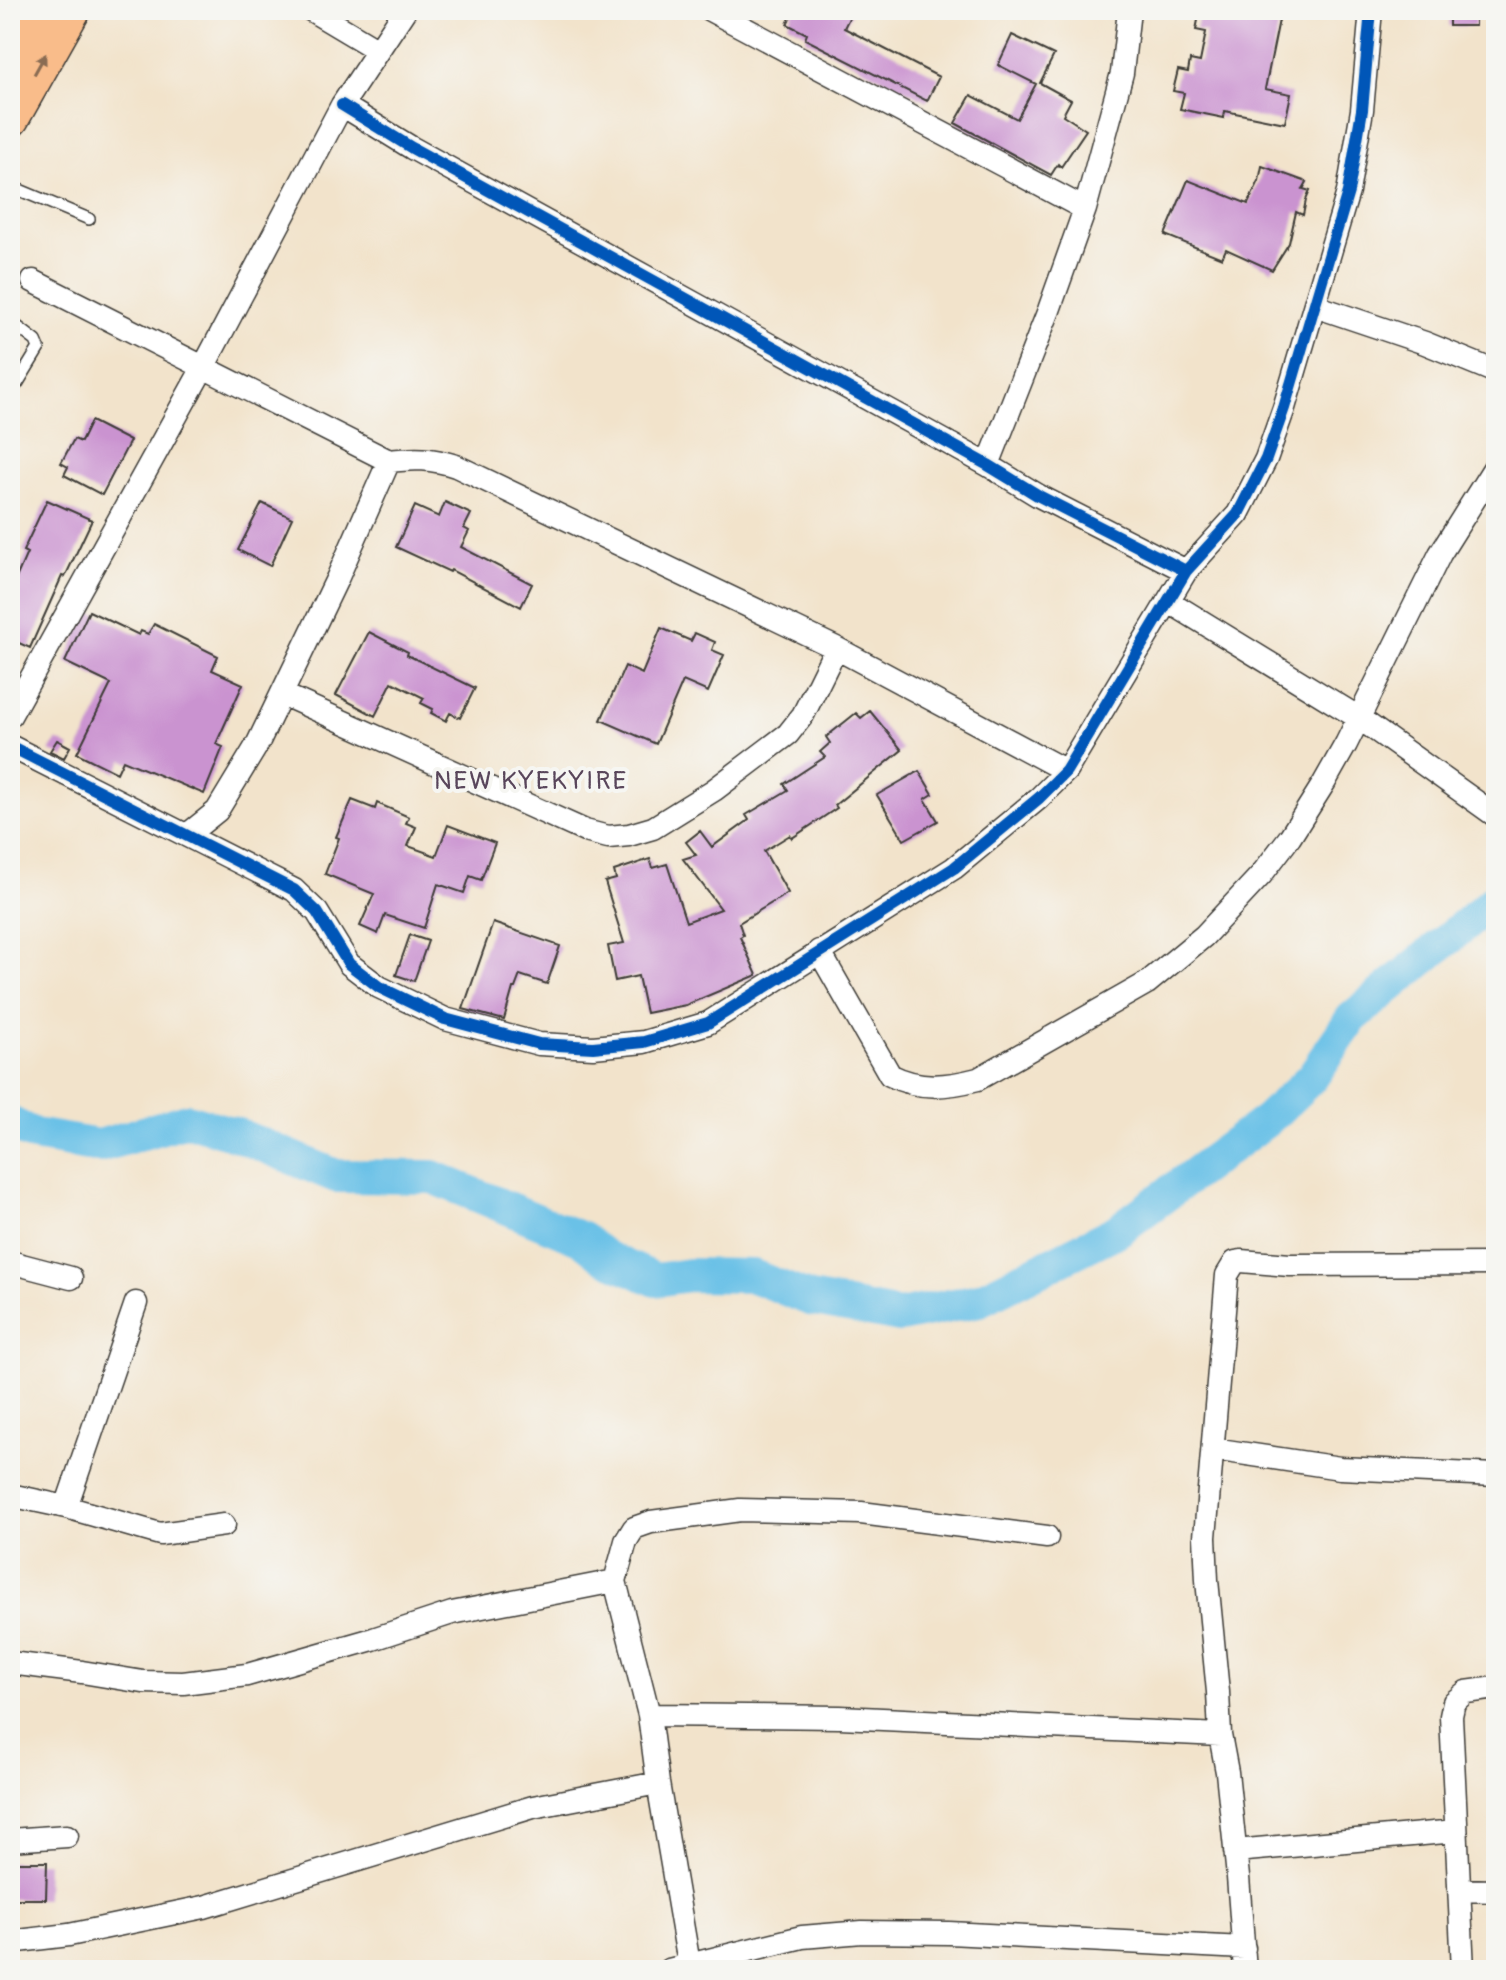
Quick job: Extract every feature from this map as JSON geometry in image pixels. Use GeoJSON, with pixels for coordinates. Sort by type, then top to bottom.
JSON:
{"type":"FeatureCollection","features":[{"type":"Feature","properties":{"kind":"highway"},"geometry":{"type":"LineString","coordinates":[[10,60],[38,10]]}},
{"type":"Feature","properties":{"kind":"highway"},"geometry":{"type":"LineString","coordinates":[[10,118],[71,10]]}},
{"type":"Feature","properties":{"kind":"street"},"geometry":{"type":"LineString","coordinates":[[311,10],[378,50]]}},
{"type":"Feature","properties":{"kind":"street"},"geometry":{"type":"LineString","coordinates":[[10,716],[204,366],[342,105],[405,10]]}},
{"type":"Feature","properties":{"kind":"street"},"geometry":{"type":"LineString","coordinates":[[710,10],[1085,209]]}},
{"type":"Feature","properties":{"kind":"street"},"geometry":{"type":"LineString","coordinates":[[988,465],[1085,209],[1122,73],[1129,10]]}},
{"type":"Feature","properties":{"kind":"street"},"geometry":{"type":"LineString","coordinates":[[10,746],[294,890],[317,912],[349,964],[379,987],[445,1019],[539,1044],[593,1047],[644,1042],[708,1023],[954,868],[1039,798],[1066,771],[1186,571],[1238,514],[1266,459],[1284,408],[1348,192],[1362,110],[1371,10]]}},
{"type":"Feature","properties":{"kind":"street"},"geometry":{"type":"LineString","coordinates":[[342,105],[412,148],[1039,496],[1186,571]]}},
{"type":"Feature","properties":{"kind":"street"},"geometry":{"type":"LineString","coordinates":[[33,281],[389,461],[418,458],[456,466],[836,648],[1066,771]]}},
{"type":"Feature","properties":{"kind":"street"},"geometry":{"type":"LineString","coordinates":[[1315,306],[1425,343],[1496,372]]}},
{"type":"Feature","properties":{"kind":"street"},"geometry":{"type":"LineString","coordinates":[[187,835],[217,811],[257,745],[337,579],[389,461]]}},
{"type":"Feature","properties":{"kind":"street"},"geometry":{"type":"LineString","coordinates":[[819,951],[890,1075],[905,1083],[928,1087],[978,1079],[1147,983],[1204,936],[1261,875],[1290,837],[1359,718],[1440,554],[1496,465]]}},
{"type":"Feature","properties":{"kind":"street"},"geometry":{"type":"LineString","coordinates":[[1168,601],[1359,718],[1496,816]]}},
{"type":"Feature","properties":{"kind":"street"},"geometry":{"type":"LineString","coordinates":[[282,694],[585,831],[608,837],[653,828],[714,790],[788,734],[803,715],[836,648]]}},
{"type":"Feature","properties":{"kind":"street"},"geometry":{"type":"LineString","coordinates":[[1047,1537],[861,1513],[740,1510],[651,1522],[634,1528],[626,1541],[615,1581],[649,1715],[679,1967],[802,1937],[862,1932],[949,1933],[1244,1959],[1227,1772],[1220,1735],[1205,1537],[1227,1275],[1235,1262],[1255,1261],[1290,1265],[1496,1264]]}},
{"type":"Feature","properties":{"kind":"street"},"geometry":{"type":"LineString","coordinates":[[10,1262],[71,1278]]}},
{"type":"Feature","properties":{"kind":"street"},"geometry":{"type":"LineString","coordinates":[[66,1507],[136,1303]]}},
{"type":"Feature","properties":{"kind":"street"},"geometry":{"type":"LineString","coordinates":[[1213,1449],[1340,1468],[1496,1475]]}},
{"type":"Feature","properties":{"kind":"street"},"geometry":{"type":"LineString","coordinates":[[10,1495],[66,1507],[160,1534],[224,1525]]}},
{"type":"Feature","properties":{"kind":"street"},"geometry":{"type":"LineString","coordinates":[[10,1663],[143,1682],[183,1683],[247,1675],[452,1613],[615,1581]]}},
{"type":"Feature","properties":{"kind":"street"},"geometry":{"type":"LineString","coordinates":[[1463,1970],[1451,1716],[1454,1702],[1466,1692],[1496,1688]]}},
{"type":"Feature","properties":{"kind":"street"},"geometry":{"type":"LineString","coordinates":[[649,1715],[840,1717],[1220,1735]]}},
{"type":"Feature","properties":{"kind":"street"},"geometry":{"type":"LineString","coordinates":[[10,1942],[69,1935],[204,1907],[533,1807],[658,1783]]}},
{"type":"Feature","properties":{"kind":"street"},"geometry":{"type":"LineString","coordinates":[[1235,1851],[1456,1831]]}},
{"type":"Feature","properties":{"kind":"street"},"geometry":{"type":"LineString","coordinates":[[10,1840],[67,1836]]}},
{"type":"Feature","properties":{"kind":"street"},"geometry":{"type":"LineString","coordinates":[[1459,1890],[1496,1891]]}},
{"type":"Feature","properties":{"kind":"lane"},"geometry":{"type":"LineString","coordinates":[[10,186],[89,219]]}},
{"type":"Feature","properties":{"kind":"lane"},"geometry":{"type":"LineString","coordinates":[[10,321],[36,341],[39,348],[17,384],[10,387]]}},
{"type":"Feature","properties":{"kind":"building"},"geometry":{"type":"Polygon","coordinates":[[[794,10],[853,10],[844,28],[939,77],[927,101],[805,39],[807,34],[787,24],[794,10]]]}},
{"type":"Feature","properties":{"kind":"building"},"geometry":{"type":"Polygon","coordinates":[[[1200,10],[1281,10],[1265,89],[1291,94],[1285,123],[1225,111],[1224,118],[1180,109],[1184,93],[1173,91],[1178,70],[1188,72],[1190,60],[1200,62],[1206,32],[1196,30],[1200,10]]]}},
{"type":"Feature","properties":{"kind":"building"},"geometry":{"type":"Polygon","coordinates":[[[1449,10],[1475,10],[1475,26],[1449,26],[1449,10]]]}},
{"type":"Feature","properties":{"kind":"building"},"geometry":{"type":"Polygon","coordinates":[[[1012,35],[1054,55],[1040,83],[1071,100],[1063,115],[1086,130],[1061,167],[1058,164],[1051,175],[955,123],[971,95],[1017,119],[1036,84],[998,65],[1012,35]]]}},
{"type":"Feature","properties":{"kind":"building"},"geometry":{"type":"Polygon","coordinates":[[[1262,166],[1307,182],[1303,189],[1310,191],[1303,215],[1296,212],[1289,243],[1272,270],[1226,249],[1222,258],[1165,235],[1188,180],[1248,204],[1262,166]]]}},
{"type":"Feature","properties":{"kind":"building"},"geometry":{"type":"Polygon","coordinates":[[[91,421],[130,441],[102,495],[64,475],[68,467],[61,463],[74,439],[81,442],[91,421]]]}},
{"type":"Feature","properties":{"kind":"building"},"geometry":{"type":"Polygon","coordinates":[[[47,500],[92,520],[65,577],[62,576],[30,648],[10,639],[10,592],[27,553],[23,551],[47,500]]]}},
{"type":"Feature","properties":{"kind":"building"},"geometry":{"type":"Polygon","coordinates":[[[445,502],[471,514],[464,528],[469,531],[461,547],[532,584],[521,607],[451,570],[396,547],[415,506],[439,517],[445,502]]]}},
{"type":"Feature","properties":{"kind":"building"},"geometry":{"type":"Polygon","coordinates":[[[262,503],[292,518],[270,566],[238,550],[262,503]]]}},
{"type":"Feature","properties":{"kind":"building"},"geometry":{"type":"Polygon","coordinates":[[[89,611],[139,635],[141,631],[148,634],[154,624],[218,656],[212,670],[243,684],[216,744],[223,747],[204,794],[123,760],[117,773],[77,753],[111,684],[65,662],[89,611]]]}},
{"type":"Feature","properties":{"kind":"building"},"geometry":{"type":"Polygon","coordinates":[[[661,628],[691,641],[695,633],[715,642],[712,650],[724,655],[708,692],[683,681],[656,744],[601,720],[625,666],[642,674],[661,628]]]}},
{"type":"Feature","properties":{"kind":"building"},"geometry":{"type":"Polygon","coordinates":[[[369,632],[408,652],[407,655],[475,688],[460,718],[450,713],[446,721],[421,703],[424,698],[392,682],[375,716],[336,695],[369,632]]]}},
{"type":"Feature","properties":{"kind":"building"},"geometry":{"type":"Polygon","coordinates":[[[870,711],[902,750],[835,805],[837,808],[792,838],[790,835],[764,851],[788,893],[739,923],[743,935],[740,937],[757,975],[686,1005],[646,1013],[638,976],[615,981],[608,946],[624,943],[605,882],[616,879],[614,871],[650,859],[653,868],[667,864],[686,922],[721,909],[683,859],[696,855],[686,842],[700,831],[712,847],[749,820],[746,815],[788,790],[784,784],[825,757],[820,752],[830,743],[826,737],[856,713],[861,718],[870,711]]]}},
{"type":"Feature","properties":{"kind":"building"},"geometry":{"type":"Polygon","coordinates":[[[57,740],[70,747],[64,758],[50,751],[57,740]]]}},
{"type":"Feature","properties":{"kind":"building"},"geometry":{"type":"Polygon","coordinates":[[[919,771],[933,794],[925,799],[938,821],[904,840],[877,795],[919,771]]]}},
{"type":"Feature","properties":{"kind":"building"},"geometry":{"type":"Polygon","coordinates":[[[352,800],[375,809],[377,803],[409,817],[406,823],[416,827],[408,846],[436,856],[448,825],[495,843],[481,880],[470,876],[464,893],[438,884],[424,928],[385,915],[378,934],[360,926],[374,894],[325,874],[352,800]]]}},
{"type":"Feature","properties":{"kind":"building"},"geometry":{"type":"Polygon","coordinates":[[[493,923],[560,946],[547,984],[520,975],[504,1020],[463,1009],[493,923]]]}},
{"type":"Feature","properties":{"kind":"building"},"geometry":{"type":"Polygon","coordinates":[[[410,935],[428,941],[414,981],[396,975],[410,935]]]}},
{"type":"Feature","properties":{"kind":"building"},"geometry":{"type":"Polygon","coordinates":[[[10,1862],[47,1862],[46,1899],[10,1899],[10,1862]]]}},
{"type":"Feature","properties":{"kind":"waterway"},"geometry":{"type":"LineString","coordinates":[[10,1123],[34,1135],[99,1146],[187,1120],[238,1135],[336,1176],[433,1177],[582,1239],[605,1257],[656,1280],[689,1275],[753,1276],[810,1299],[900,1316],[979,1300],[1117,1231],[1267,1120],[1312,1077],[1352,1018],[1496,899]]}},
{"type":"Feature","properties":{"kind":"cycle path"},"geometry":{"type":"LineString","coordinates":[[342,105],[412,148],[1039,496],[1186,571],[1238,514],[1266,459],[1284,408],[1348,192],[1362,110],[1371,10]]}},
{"type":"Feature","properties":{"kind":"cycle path"},"geometry":{"type":"LineString","coordinates":[[10,746],[294,890],[317,912],[349,964],[379,987],[445,1019],[539,1044],[593,1047],[644,1042],[708,1023],[954,868],[1039,798],[1066,771],[1186,571]]}},
{"type":"Feature","properties":{"kind":"district","name":"NEW KYEKYIRE"},"geometry":{"type":"Point","coordinates":[531,781]}}]}
